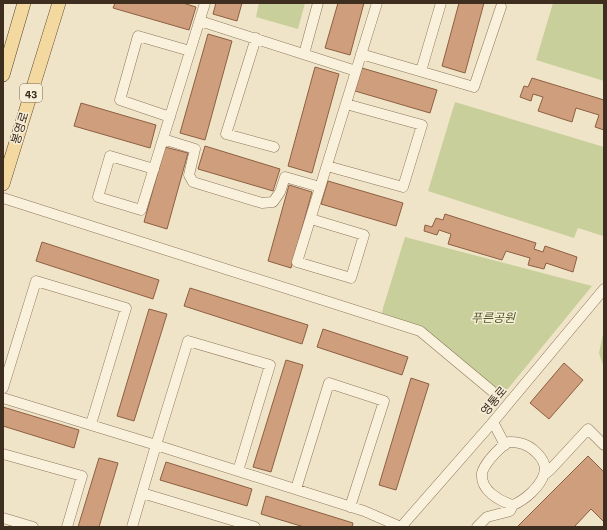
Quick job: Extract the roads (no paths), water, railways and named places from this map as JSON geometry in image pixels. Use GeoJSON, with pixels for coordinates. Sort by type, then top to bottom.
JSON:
{"type":"FeatureCollection","features":[{"type":"Feature","properties":{"kind":"main road"},"geometry":{"type":"LineString","coordinates":[[3,75],[24,3]]}},
{"type":"Feature","properties":{"kind":"main road","name":"봉영로"},"geometry":{"type":"LineString","coordinates":[[3,184],[59,3]]}},
{"type":"Feature","properties":{"kind":"street"},"geometry":{"type":"LineString","coordinates":[[154,169],[110,156],[98,197],[141,210],[154,169],[190,52],[200,21],[205,3]]}},
{"type":"Feature","properties":{"kind":"street"},"geometry":{"type":"LineString","coordinates":[[304,54],[318,3]]}},
{"type":"Feature","properties":{"kind":"street"},"geometry":{"type":"LineString","coordinates":[[311,219],[364,235],[351,278],[297,262],[377,3]]}},
{"type":"Feature","properties":{"kind":"street"},"geometry":{"type":"LineString","coordinates":[[421,72],[441,3]]}},
{"type":"Feature","properties":{"kind":"street"},"geometry":{"type":"LineString","coordinates":[[361,54],[474,87],[502,8]]}},
{"type":"Feature","properties":{"kind":"street"},"geometry":{"type":"LineString","coordinates":[[200,21],[356,71]]}},
{"type":"Feature","properties":{"kind":"street"},"geometry":{"type":"LineString","coordinates":[[170,117],[120,100],[138,36],[190,52]]}},
{"type":"Feature","properties":{"kind":"street"},"geometry":{"type":"LineString","coordinates":[[256,38],[226,134],[274,147]]}},
{"type":"Feature","properties":{"kind":"street"},"geometry":{"type":"LineString","coordinates":[[327,166],[403,187],[422,125],[346,104]]}},
{"type":"Feature","properties":{"kind":"street"},"geometry":{"type":"LineString","coordinates":[[163,139],[195,149],[189,174],[193,182],[254,201],[262,203],[273,202],[280,192],[285,177],[320,187]]}},
{"type":"Feature","properties":{"kind":"street"},"geometry":{"type":"LineString","coordinates":[[3,198],[420,331],[492,391]]}},
{"type":"Feature","properties":{"kind":"street"},"geometry":{"type":"LineString","coordinates":[[3,388],[36,281],[126,308],[91,424]]}},
{"type":"Feature","properties":{"kind":"street","name":"영통로"},"geometry":{"type":"LineString","coordinates":[[401,527],[493,422],[604,289]]}},
{"type":"Feature","properties":{"kind":"street"},"geometry":{"type":"LineString","coordinates":[[132,527],[188,340],[270,364],[238,471]]}},
{"type":"Feature","properties":{"kind":"street"},"geometry":{"type":"LineString","coordinates":[[296,489],[329,383],[384,401],[350,506]]}},
{"type":"Feature","properties":{"kind":"street"},"geometry":{"type":"LineString","coordinates":[[3,398],[91,424],[350,506],[401,527]]}},
{"type":"Feature","properties":{"kind":"street"},"geometry":{"type":"LineString","coordinates":[[493,422],[504,445]]}},
{"type":"Feature","properties":{"kind":"street"},"geometry":{"type":"LineString","coordinates":[[476,527],[487,517],[510,511],[513,505],[526,497],[540,482],[545,474],[588,430],[604,445]]}},
{"type":"Feature","properties":{"kind":"street"},"geometry":{"type":"LineString","coordinates":[[513,505],[496,497],[488,490],[483,480],[482,472],[497,451],[509,442],[519,443],[532,449],[542,461],[545,467],[545,474]]}},
{"type":"Feature","properties":{"kind":"street"},"geometry":{"type":"LineString","coordinates":[[3,454],[82,476],[66,527]]}},
{"type":"Feature","properties":{"kind":"street"},"geometry":{"type":"LineString","coordinates":[[142,493],[255,527]]}},
{"type":"Feature","properties":{"kind":"street"},"geometry":{"type":"LineString","coordinates":[[3,518],[33,527]]}},
{"type":"Feature","properties":{"kind":"park label","name":"푸른공원"},"geometry":{"type":"Point","coordinates":[493,318]}}]}
